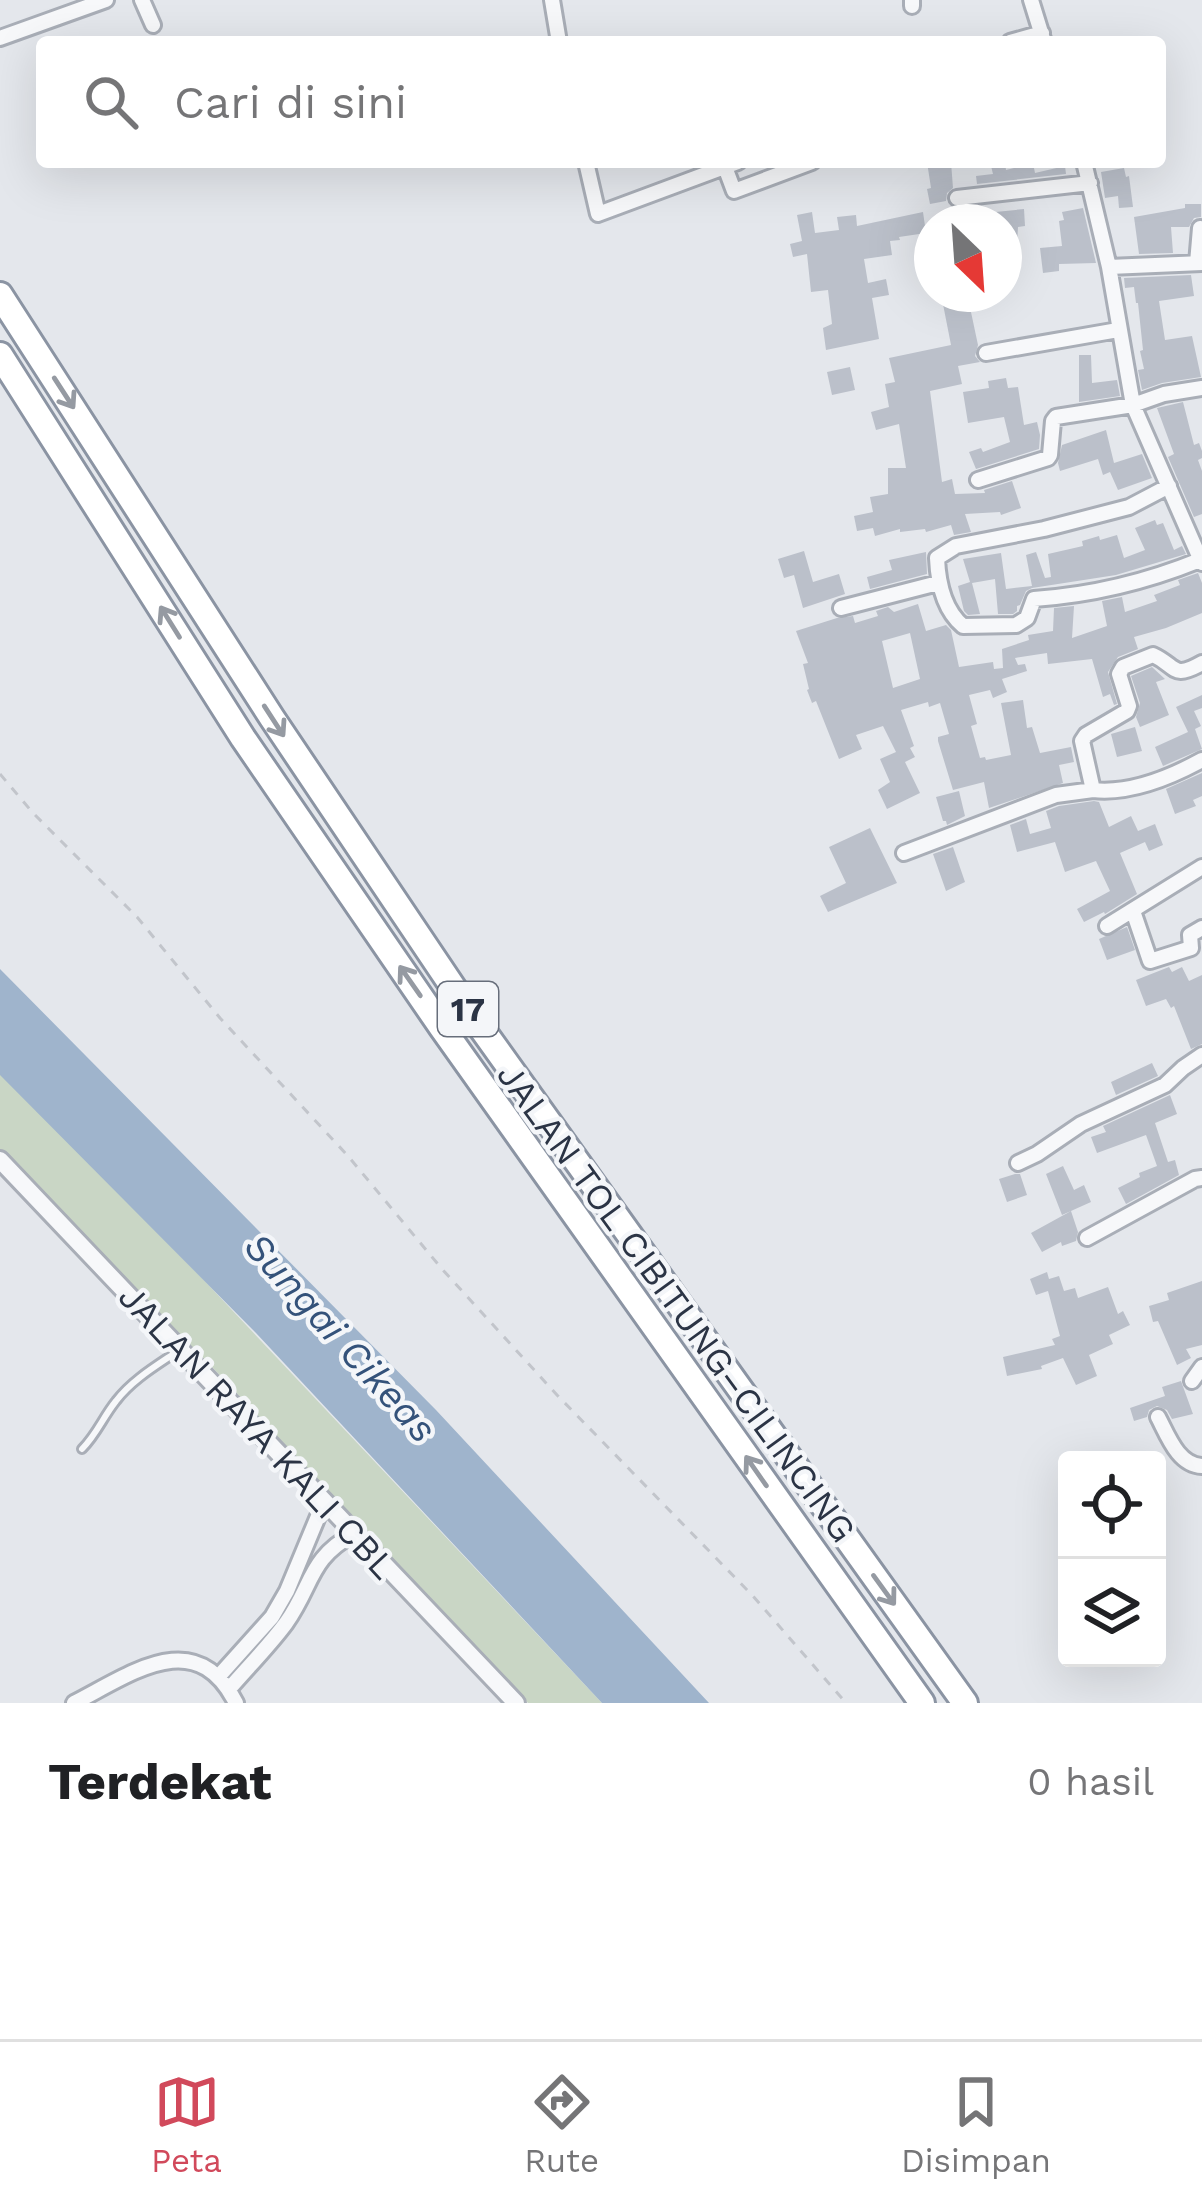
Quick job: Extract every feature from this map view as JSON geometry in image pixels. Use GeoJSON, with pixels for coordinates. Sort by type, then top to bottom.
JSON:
{"type":"FeatureCollection","features":[{"type":"Feature","properties":{"kind":"highway","name":"JALAN TOL CIBITUNG–CILINCING"},"geometry":{"type":"LineString","coordinates":[[0,295],[272,718],[469,1011],[964,1703]]}},
{"type":"Feature","properties":{"kind":"highway","name":"JALAN TOL CIBITUNG–CILINCING"},"geometry":{"type":"LineString","coordinates":[[0,355],[243,738],[429,1009],[922,1703]]}},
{"type":"Feature","properties":{"kind":"highway"},"geometry":{"type":"LineString","coordinates":[[0,377],[94,501]]}},
{"type":"Feature","properties":{"kind":"street"},"geometry":{"type":"LineString","coordinates":[[0,38],[106,0]]}},
{"type":"Feature","properties":{"kind":"street"},"geometry":{"type":"LineString","coordinates":[[142,0],[153,25]]}},
{"type":"Feature","properties":{"kind":"street"},"geometry":{"type":"LineString","coordinates":[[552,0],[558,36]]}},
{"type":"Feature","properties":{"kind":"street"},"geometry":{"type":"LineString","coordinates":[[1031,0],[1042,36]]}},
{"type":"Feature","properties":{"kind":"street"},"geometry":{"type":"LineString","coordinates":[[587,168],[598,214],[721,168]]}},
{"type":"Feature","properties":{"kind":"street"},"geometry":{"type":"LineString","coordinates":[[732,168],[734,191],[796,168]]}},
{"type":"Feature","properties":{"kind":"street"},"geometry":{"type":"LineString","coordinates":[[1086,168],[1109,267],[1132,405],[1169,485],[1201,561],[1112,589],[1034,599],[1027,618],[1016,625],[963,626],[956,621],[938,583],[937,558],[956,546],[1129,507],[1169,485]]}},
{"type":"Feature","properties":{"kind":"street"},"geometry":{"type":"LineString","coordinates":[[957,198],[1090,183]]}},
{"type":"Feature","properties":{"kind":"street"},"geometry":{"type":"LineString","coordinates":[[1109,267],[1200,263],[1200,228]]}},
{"type":"Feature","properties":{"kind":"street"},"geometry":{"type":"LineString","coordinates":[[986,352],[1118,331]]}},
{"type":"Feature","properties":{"kind":"street"},"geometry":{"type":"LineString","coordinates":[[978,480],[1048,458],[1056,417],[1202,388]]}},
{"type":"Feature","properties":{"kind":"street"},"geometry":{"type":"LineString","coordinates":[[841,608],[938,583]]}},
{"type":"Feature","properties":{"kind":"street"},"geometry":{"type":"LineString","coordinates":[[1093,790],[1082,740],[1127,711],[1120,669],[1153,655],[1176,672],[1202,663]]}},
{"type":"Feature","properties":{"kind":"street"},"geometry":{"type":"LineString","coordinates":[[904,853],[1057,795],[1161,779],[1202,760]]}},
{"type":"Feature","properties":{"kind":"street"},"geometry":{"type":"LineString","coordinates":[[1107,926],[1202,868]]}},
{"type":"Feature","properties":{"kind":"street"},"geometry":{"type":"LineString","coordinates":[[1133,911],[1150,962],[1191,948],[1190,935],[1202,928]]}},
{"type":"Feature","properties":{"kind":"street"},"geometry":{"type":"LineString","coordinates":[[1018,1162],[1082,1124],[1165,1085],[1202,1055]]}},
{"type":"Feature","properties":{"kind":"street","name":"JALAN RAYA KALI CBL"},"geometry":{"type":"LineString","coordinates":[[0,1160],[516,1703]]}},
{"type":"Feature","properties":{"kind":"street"},"geometry":{"type":"LineString","coordinates":[[1088,1238],[1202,1178]]}},
{"type":"Feature","properties":{"kind":"street"},"geometry":{"type":"LineString","coordinates":[[1192,1382],[1202,1367]]}},
{"type":"Feature","properties":{"kind":"street"},"geometry":{"type":"LineString","coordinates":[[1158,1417],[1180,1456],[1192,1466],[1202,1466]]}},
{"type":"Feature","properties":{"kind":"street"},"geometry":{"type":"LineString","coordinates":[[228,1689],[287,1592],[324,1502]]}},
{"type":"Feature","properties":{"kind":"street"},"geometry":{"type":"LineString","coordinates":[[228,1689],[284,1626],[320,1559],[355,1533]]}},
{"type":"Feature","properties":{"kind":"street"},"geometry":{"type":"LineString","coordinates":[[303,1552],[320,1559]]}},
{"type":"Feature","properties":{"kind":"street"},"geometry":{"type":"LineString","coordinates":[[74,1703],[160,1661],[181,1658],[201,1663],[228,1689]]}},
{"type":"Feature","properties":{"kind":"lane"},"geometry":{"type":"LineString","coordinates":[[82,1449],[134,1382],[181,1349]]}},
{"type":"Feature","properties":{"kind":"path"},"geometry":{"type":"LineString","coordinates":[[0,775],[136,917],[442,1269],[753,1596],[846,1703]]}},
{"type":"Feature","properties":{"kind":"green space"},"geometry":{"type":"Polygon","coordinates":[[[0,1073],[199,1275],[602,1703],[528,1703],[212,1367],[0,1154],[0,1073]]]}},
{"type":"Feature","properties":{"kind":"water","name":"Sungai Cikeas"},"geometry":{"type":"Polygon","coordinates":[[[0,969],[436,1410],[709,1703],[602,1703],[256,1333],[0,1075],[0,969]]]}},
{"type":"Feature","properties":{"kind":"building"},"geometry":{"type":"Polygon","coordinates":[[[928,168],[951,168],[953,188],[946,201],[930,204],[927,189],[931,188],[928,168]]]}},
{"type":"Feature","properties":{"kind":"building"},"geometry":{"type":"Polygon","coordinates":[[[992,168],[1034,168],[1035,173],[1065,168],[1066,174],[977,184],[976,176],[993,174],[992,168]]]}},
{"type":"Feature","properties":{"kind":"building"},"geometry":{"type":"Polygon","coordinates":[[[1124,168],[1133,207],[1119,208],[1118,196],[1105,198],[1101,172],[1124,168]]]}},
{"type":"Feature","properties":{"kind":"building"},"geometry":{"type":"Polygon","coordinates":[[[1185,204],[1201,204],[1201,217],[1194,218],[1189,227],[1171,227],[1173,253],[1139,254],[1134,217],[1185,208],[1185,204]]]}},
{"type":"Feature","properties":{"kind":"building"},"geometry":{"type":"Polygon","coordinates":[[[1083,208],[1096,263],[1059,264],[1059,271],[1043,273],[1040,248],[1062,246],[1062,212],[1083,208]]]}},
{"type":"Feature","properties":{"kind":"building"},"geometry":{"type":"Polygon","coordinates":[[[812,212],[815,233],[839,230],[837,217],[856,215],[857,226],[914,214],[914,235],[890,241],[892,255],[864,259],[868,283],[886,279],[889,295],[872,298],[879,339],[826,350],[823,328],[832,324],[828,290],[811,292],[807,254],[793,257],[790,244],[802,241],[797,215],[812,212]]]}},
{"type":"Feature","properties":{"kind":"building"},"geometry":{"type":"Polygon","coordinates":[[[1191,275],[1194,296],[1159,301],[1165,340],[1192,336],[1201,377],[1142,390],[1138,303],[1134,287],[1125,288],[1124,278],[1191,275]]]}},
{"type":"Feature","properties":{"kind":"building"},"geometry":{"type":"Polygon","coordinates":[[[945,312],[971,312],[978,345],[975,356],[980,362],[958,366],[962,384],[930,391],[942,482],[952,479],[955,494],[985,493],[1012,481],[1021,508],[1001,515],[965,514],[971,532],[954,535],[951,525],[875,536],[873,528],[857,531],[854,516],[873,512],[870,497],[888,494],[888,468],[906,468],[899,424],[876,430],[871,412],[889,407],[885,384],[895,382],[889,358],[951,345],[945,312]]]}},
{"type":"Feature","properties":{"kind":"building"},"geometry":{"type":"Polygon","coordinates":[[[1079,355],[1091,355],[1092,383],[1117,380],[1120,396],[1079,402],[1079,355]]]}},
{"type":"Feature","properties":{"kind":"building"},"geometry":{"type":"Polygon","coordinates":[[[850,367],[855,390],[832,395],[827,372],[850,367]]]}},
{"type":"Feature","properties":{"kind":"building"},"geometry":{"type":"Polygon","coordinates":[[[1006,378],[1008,388],[1018,387],[1024,425],[1037,422],[1039,449],[976,469],[969,452],[1010,442],[1004,417],[968,423],[963,392],[989,388],[988,381],[1006,378]]]}},
{"type":"Feature","properties":{"kind":"building"},"geometry":{"type":"Polygon","coordinates":[[[1183,402],[1194,445],[1199,443],[1202,451],[1198,460],[1202,514],[1194,517],[1168,457],[1174,454],[1157,408],[1183,402]]]}},
{"type":"Feature","properties":{"kind":"building"},"geometry":{"type":"Polygon","coordinates":[[[1106,430],[1114,463],[1142,454],[1152,478],[1118,490],[1110,472],[1103,475],[1098,459],[1060,471],[1062,445],[1106,430]]]}},
{"type":"Feature","properties":{"kind":"building"},"geometry":{"type":"Polygon","coordinates":[[[1155,520],[1157,525],[1163,523],[1174,550],[1182,546],[1186,554],[1116,575],[1032,588],[1013,614],[998,614],[995,579],[972,583],[980,614],[964,611],[958,586],[970,582],[963,559],[1001,553],[1006,589],[1032,586],[1026,555],[1036,552],[1045,578],[1051,577],[1048,554],[1083,546],[1082,541],[1099,536],[1100,540],[1117,535],[1124,558],[1145,550],[1135,528],[1155,520]]]}},
{"type":"Feature","properties":{"kind":"building"},"geometry":{"type":"Polygon","coordinates":[[[804,551],[813,582],[839,574],[845,594],[803,608],[794,575],[784,578],[778,559],[804,551]]]}},
{"type":"Feature","properties":{"kind":"building"},"geometry":{"type":"Polygon","coordinates":[[[926,552],[927,574],[870,589],[867,577],[892,570],[889,560],[926,552]]]}},
{"type":"Feature","properties":{"kind":"building"},"geometry":{"type":"Polygon","coordinates":[[[1198,573],[1202,613],[1134,637],[1138,649],[1118,657],[1108,672],[1117,704],[1110,694],[1103,697],[1092,659],[1048,664],[1047,653],[1015,658],[1027,671],[1002,679],[1007,692],[993,698],[990,690],[969,695],[980,758],[1011,755],[1001,703],[1023,700],[1027,728],[1032,727],[1040,753],[1071,747],[1074,762],[1059,765],[1063,783],[989,808],[984,782],[953,790],[938,741],[949,734],[940,703],[901,710],[915,757],[905,762],[920,793],[887,809],[878,790],[890,782],[880,759],[896,752],[883,726],[856,735],[862,749],[839,759],[807,690],[803,664],[808,663],[796,631],[837,618],[853,616],[855,623],[878,616],[876,611],[888,607],[894,612],[918,604],[926,631],[946,625],[951,630],[959,667],[993,662],[994,669],[1003,668],[1002,649],[1029,640],[1028,635],[1053,631],[1054,608],[1074,606],[1072,638],[1107,626],[1102,601],[1122,597],[1125,612],[1157,601],[1154,595],[1180,585],[1178,580],[1198,573]],[[910,633],[882,641],[893,688],[920,679],[910,633]]]}},
{"type":"Feature","properties":{"kind":"building"},"geometry":{"type":"Polygon","coordinates":[[[1152,667],[1165,679],[1156,682],[1169,715],[1140,727],[1136,717],[1140,703],[1131,676],[1152,667]]]}},
{"type":"Feature","properties":{"kind":"building"},"geometry":{"type":"Polygon","coordinates":[[[1202,695],[1202,708],[1194,711],[1201,726],[1195,729],[1202,749],[1163,766],[1155,747],[1188,732],[1176,707],[1202,695]]]}},
{"type":"Feature","properties":{"kind":"building"},"geometry":{"type":"Polygon","coordinates":[[[1135,727],[1142,751],[1117,757],[1111,734],[1135,727]]]}},
{"type":"Feature","properties":{"kind":"building"},"geometry":{"type":"Polygon","coordinates":[[[1202,773],[1202,796],[1193,800],[1196,806],[1175,814],[1166,789],[1202,773]]]}},
{"type":"Feature","properties":{"kind":"building"},"geometry":{"type":"Polygon","coordinates":[[[959,791],[965,816],[947,825],[936,797],[959,791]]]}},
{"type":"Feature","properties":{"kind":"building"},"geometry":{"type":"Polygon","coordinates":[[[1099,802],[1109,827],[1131,816],[1138,831],[1155,824],[1163,845],[1149,851],[1145,842],[1120,853],[1137,894],[1084,922],[1077,909],[1110,891],[1096,861],[1065,872],[1055,842],[1017,852],[1010,825],[1026,819],[1030,834],[1051,828],[1046,811],[1099,802]]]}},
{"type":"Feature","properties":{"kind":"building"},"geometry":{"type":"Polygon","coordinates":[[[870,828],[897,883],[828,912],[820,896],[846,883],[829,847],[870,828]]]}},
{"type":"Feature","properties":{"kind":"building"},"geometry":{"type":"Polygon","coordinates":[[[953,847],[965,882],[946,891],[933,854],[953,847]]]}},
{"type":"Feature","properties":{"kind":"building"},"geometry":{"type":"Polygon","coordinates":[[[1127,927],[1135,950],[1107,960],[1099,939],[1127,927]]]}},
{"type":"Feature","properties":{"kind":"building"},"geometry":{"type":"Polygon","coordinates":[[[1169,967],[1172,972],[1182,967],[1189,981],[1202,975],[1202,1044],[1191,1049],[1174,1006],[1166,999],[1146,1006],[1136,980],[1169,967]]]}},
{"type":"Feature","properties":{"kind":"building"},"geometry":{"type":"Polygon","coordinates":[[[1152,1063],[1158,1076],[1116,1095],[1111,1082],[1152,1063]]]}},
{"type":"Feature","properties":{"kind":"building"},"geometry":{"type":"Polygon","coordinates":[[[1170,1095],[1177,1114],[1155,1123],[1168,1162],[1175,1160],[1179,1175],[1126,1204],[1118,1188],[1157,1166],[1146,1135],[1097,1153],[1091,1137],[1106,1132],[1103,1126],[1170,1095]]]}},
{"type":"Feature","properties":{"kind":"building"},"geometry":{"type":"Polygon","coordinates":[[[1063,1166],[1074,1190],[1084,1185],[1091,1202],[1062,1215],[1046,1174],[1063,1166]]]}},
{"type":"Feature","properties":{"kind":"building"},"geometry":{"type":"Polygon","coordinates":[[[1020,1174],[1027,1195],[1007,1202],[999,1179],[1020,1174]]]}},
{"type":"Feature","properties":{"kind":"building"},"geometry":{"type":"Polygon","coordinates":[[[1071,1211],[1076,1241],[1062,1246],[1061,1242],[1042,1252],[1031,1233],[1071,1211]]]}},
{"type":"Feature","properties":{"kind":"building"},"geometry":{"type":"Polygon","coordinates":[[[1047,1272],[1049,1279],[1059,1276],[1064,1291],[1075,1288],[1078,1298],[1108,1287],[1118,1314],[1123,1311],[1130,1325],[1109,1335],[1113,1344],[1089,1355],[1097,1376],[1076,1385],[1063,1358],[1042,1369],[1007,1376],[1003,1357],[1055,1345],[1052,1339],[1060,1336],[1048,1291],[1036,1295],[1030,1279],[1047,1272]]]}},
{"type":"Feature","properties":{"kind":"building"},"geometry":{"type":"Polygon","coordinates":[[[1202,1281],[1202,1345],[1186,1349],[1191,1358],[1177,1365],[1149,1306],[1169,1300],[1167,1293],[1202,1281]]]}},
{"type":"Feature","properties":{"kind":"building"},"geometry":{"type":"Polygon","coordinates":[[[1181,1381],[1193,1414],[1172,1419],[1157,1406],[1147,1417],[1134,1421],[1130,1408],[1165,1396],[1162,1387],[1181,1381]]]}}]}
